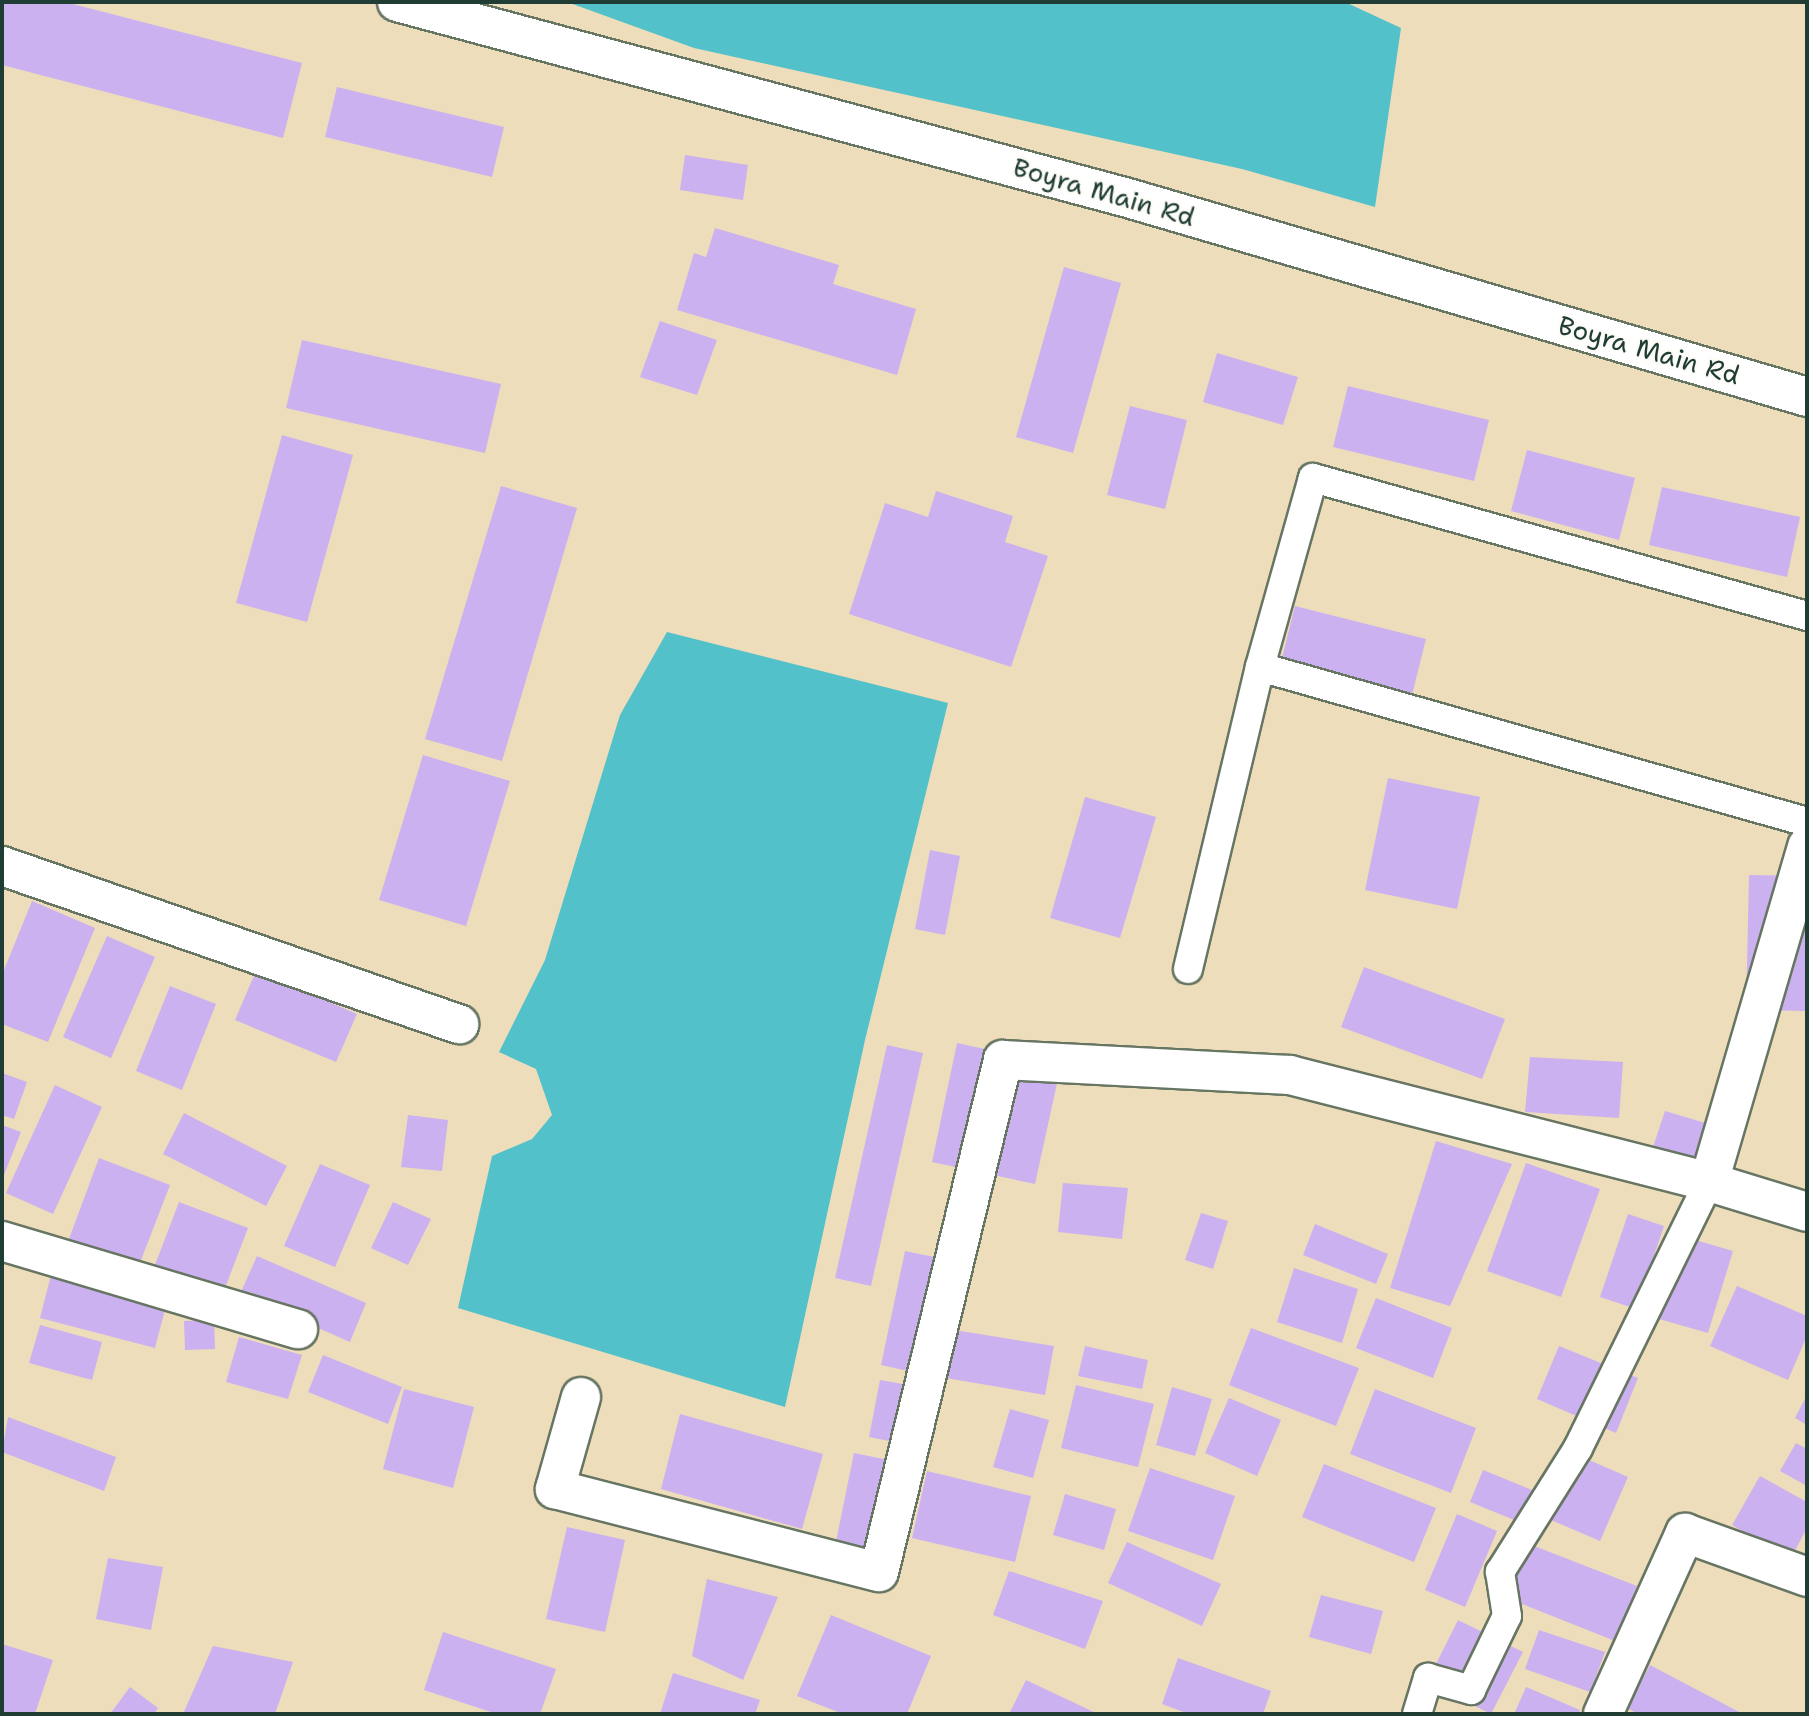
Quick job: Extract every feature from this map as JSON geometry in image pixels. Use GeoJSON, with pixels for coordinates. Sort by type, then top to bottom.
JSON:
{"type":"FeatureCollection","features":[{"type":"Feature","properties":{"kind":"street","name":"Boyra Main Rd"},"geometry":{"type":"LineString","coordinates":[[420,5],[1128,198],[1807,397]]}},
{"type":"Feature","properties":{"kind":"street"},"geometry":{"type":"LineString","coordinates":[[1709,1182],[1807,846]]}},
{"type":"Feature","properties":{"kind":"street"},"geometry":{"type":"LineString","coordinates":[[2,866],[459,1024]]}},
{"type":"Feature","properties":{"kind":"street"},"geometry":{"type":"LineString","coordinates":[[581,1397],[555,1489],[879,1572],[1003,1059],[1290,1075],[1709,1182],[1807,1213]]}},
{"type":"Feature","properties":{"kind":"street"},"geometry":{"type":"LineString","coordinates":[[2,1241],[298,1329]]}},
{"type":"Feature","properties":{"kind":"street"},"geometry":{"type":"LineString","coordinates":[[1603,1714],[1685,1533],[1807,1577]]}},
{"type":"Feature","properties":{"kind":"lane"},"geometry":{"type":"LineString","coordinates":[[1188,969],[1260,667],[1313,478],[1807,616]]}},
{"type":"Feature","properties":{"kind":"lane"},"geometry":{"type":"LineString","coordinates":[[1260,667],[1807,822]]}},
{"type":"Feature","properties":{"kind":"lane"},"geometry":{"type":"LineString","coordinates":[[1417,1714],[1428,1678],[1471,1690],[1507,1616],[1500,1572],[1578,1448],[1709,1182]]}},
{"type":"Feature","properties":{"kind":"water"},"geometry":{"type":"Polygon","coordinates":[[[567,2],[1345,2],[1401,28],[1375,207],[1242,169],[694,48],[567,2]]]}},
{"type":"Feature","properties":{"kind":"water"},"geometry":{"type":"Polygon","coordinates":[[[667,632],[948,703],[865,1040],[785,1407],[458,1308],[492,1156],[532,1139],[552,1115],[536,1069],[499,1052],[545,960],[620,715],[667,632]]]}},
{"type":"Feature","properties":{"kind":"building"},"geometry":{"type":"Polygon","coordinates":[[[2,2],[65,2],[302,63],[283,138],[2,65],[2,2]]]}},
{"type":"Feature","properties":{"kind":"building"},"geometry":{"type":"Polygon","coordinates":[[[337,87],[504,127],[492,177],[325,137],[337,87]]]}},
{"type":"Feature","properties":{"kind":"building"},"geometry":{"type":"Polygon","coordinates":[[[685,155],[748,165],[743,200],[680,190],[685,155]]]}},
{"type":"Feature","properties":{"kind":"building"},"geometry":{"type":"Polygon","coordinates":[[[715,228],[839,265],[833,284],[916,309],[897,375],[677,310],[694,253],[706,257],[715,228]]]}},
{"type":"Feature","properties":{"kind":"building"},"geometry":{"type":"Polygon","coordinates":[[[1064,267],[1121,283],[1073,453],[1016,437],[1064,267]]]}},
{"type":"Feature","properties":{"kind":"building"},"geometry":{"type":"Polygon","coordinates":[[[660,321],[717,340],[697,395],[640,377],[660,321]]]}},
{"type":"Feature","properties":{"kind":"building"},"geometry":{"type":"Polygon","coordinates":[[[302,340],[501,384],[485,453],[286,408],[302,340]]]}},
{"type":"Feature","properties":{"kind":"building"},"geometry":{"type":"Polygon","coordinates":[[[1217,353],[1298,377],[1283,425],[1203,402],[1217,353]]]}},
{"type":"Feature","properties":{"kind":"building"},"geometry":{"type":"Polygon","coordinates":[[[1348,386],[1489,420],[1474,481],[1333,447],[1348,386]]]}},
{"type":"Feature","properties":{"kind":"building"},"geometry":{"type":"Polygon","coordinates":[[[1130,406],[1187,420],[1165,509],[1107,495],[1130,406]]]}},
{"type":"Feature","properties":{"kind":"building"},"geometry":{"type":"Polygon","coordinates":[[[282,435],[353,455],[307,622],[236,603],[282,435]]]}},
{"type":"Feature","properties":{"kind":"building"},"geometry":{"type":"Polygon","coordinates":[[[1527,450],[1635,478],[1619,540],[1511,511],[1527,450]]]}},
{"type":"Feature","properties":{"kind":"building"},"geometry":{"type":"Polygon","coordinates":[[[501,486],[577,508],[502,761],[425,739],[501,486]]]}},
{"type":"Feature","properties":{"kind":"building"},"geometry":{"type":"Polygon","coordinates":[[[1662,487],[1800,517],[1787,577],[1649,545],[1662,487]]]}},
{"type":"Feature","properties":{"kind":"building"},"geometry":{"type":"Polygon","coordinates":[[[936,491],[1013,516],[1005,542],[1048,556],[1011,667],[849,614],[885,503],[928,517],[936,491]]]}},
{"type":"Feature","properties":{"kind":"building"},"geometry":{"type":"Polygon","coordinates":[[[1295,606],[1426,639],[1412,695],[1281,662],[1295,606]]]}},
{"type":"Feature","properties":{"kind":"building"},"geometry":{"type":"Polygon","coordinates":[[[423,755],[510,781],[466,926],[379,900],[423,755]]]}},
{"type":"Feature","properties":{"kind":"building"},"geometry":{"type":"Polygon","coordinates":[[[1388,778],[1480,797],[1457,909],[1365,890],[1388,778]]]}},
{"type":"Feature","properties":{"kind":"building"},"geometry":{"type":"Polygon","coordinates":[[[1085,797],[1156,817],[1120,938],[1050,918],[1085,797]]]}},
{"type":"Feature","properties":{"kind":"building"},"geometry":{"type":"Polygon","coordinates":[[[930,850],[960,856],[945,935],[915,929],[930,850]]]}},
{"type":"Feature","properties":{"kind":"building"},"geometry":{"type":"Polygon","coordinates":[[[1749,875],[1807,876],[1807,1011],[1746,1010],[1749,875]]]}},
{"type":"Feature","properties":{"kind":"building"},"geometry":{"type":"Polygon","coordinates":[[[32,901],[95,928],[48,1042],[2,1024],[2,975],[32,901]]]}},
{"type":"Feature","properties":{"kind":"building"},"geometry":{"type":"Polygon","coordinates":[[[107,936],[155,957],[111,1058],[63,1037],[107,936]]]}},
{"type":"Feature","properties":{"kind":"building"},"geometry":{"type":"Polygon","coordinates":[[[1364,967],[1505,1019],[1482,1079],[1341,1027],[1364,967]]]}},
{"type":"Feature","properties":{"kind":"building"},"geometry":{"type":"Polygon","coordinates":[[[256,971],[357,1014],[336,1062],[235,1020],[256,971]]]}},
{"type":"Feature","properties":{"kind":"building"},"geometry":{"type":"Polygon","coordinates":[[[170,986],[216,1004],[182,1090],[136,1071],[170,986]]]}},
{"type":"Feature","properties":{"kind":"building"},"geometry":{"type":"Polygon","coordinates":[[[957,1043],[1061,1065],[1035,1184],[932,1162],[957,1043]]]}},
{"type":"Feature","properties":{"kind":"building"},"geometry":{"type":"Polygon","coordinates":[[[887,1045],[923,1053],[871,1286],[835,1278],[887,1045]]]}},
{"type":"Feature","properties":{"kind":"building"},"geometry":{"type":"Polygon","coordinates":[[[1530,1057],[1623,1062],[1619,1118],[1525,1112],[1530,1057]]]}},
{"type":"Feature","properties":{"kind":"building"},"geometry":{"type":"Polygon","coordinates":[[[2,1073],[27,1082],[14,1119],[2,1115],[2,1073]]]}},
{"type":"Feature","properties":{"kind":"building"},"geometry":{"type":"Polygon","coordinates":[[[55,1085],[102,1107],[53,1214],[6,1193],[55,1085]]]}},
{"type":"Feature","properties":{"kind":"building"},"geometry":{"type":"Polygon","coordinates":[[[1665,1111],[1736,1132],[1717,1193],[1645,1171],[1665,1111]]]}},
{"type":"Feature","properties":{"kind":"building"},"geometry":{"type":"Polygon","coordinates":[[[184,1113],[287,1166],[266,1206],[163,1154],[184,1113]]]}},
{"type":"Feature","properties":{"kind":"building"},"geometry":{"type":"Polygon","coordinates":[[[408,1115],[448,1120],[442,1171],[401,1167],[408,1115]]]}},
{"type":"Feature","properties":{"kind":"building"},"geometry":{"type":"Polygon","coordinates":[[[2,1125],[21,1132],[2,1180],[2,1125]]]}},
{"type":"Feature","properties":{"kind":"building"},"geometry":{"type":"Polygon","coordinates":[[[1436,1141],[1512,1164],[1450,1306],[1390,1288],[1436,1141]]]}},
{"type":"Feature","properties":{"kind":"building"},"geometry":{"type":"Polygon","coordinates":[[[99,1158],[170,1185],[133,1281],[63,1255],[99,1158]]]}},
{"type":"Feature","properties":{"kind":"building"},"geometry":{"type":"Polygon","coordinates":[[[1526,1163],[1600,1189],[1561,1297],[1487,1271],[1526,1163]]]}},
{"type":"Feature","properties":{"kind":"building"},"geometry":{"type":"Polygon","coordinates":[[[320,1164],[370,1185],[335,1267],[284,1246],[320,1164]]]}},
{"type":"Feature","properties":{"kind":"building"},"geometry":{"type":"Polygon","coordinates":[[[1063,1183],[1128,1188],[1122,1239],[1058,1232],[1063,1183]]]}},
{"type":"Feature","properties":{"kind":"building"},"geometry":{"type":"Polygon","coordinates":[[[179,1202],[248,1228],[217,1309],[148,1283],[179,1202]]]}},
{"type":"Feature","properties":{"kind":"building"},"geometry":{"type":"Polygon","coordinates":[[[393,1202],[431,1219],[408,1265],[371,1248],[393,1202]]]}},
{"type":"Feature","properties":{"kind":"building"},"geometry":{"type":"Polygon","coordinates":[[[1201,1213],[1228,1221],[1213,1269],[1185,1260],[1201,1213]]]}},
{"type":"Feature","properties":{"kind":"building"},"geometry":{"type":"Polygon","coordinates":[[[1628,1214],[1664,1226],[1636,1309],[1600,1297],[1628,1214]]]}},
{"type":"Feature","properties":{"kind":"building"},"geometry":{"type":"Polygon","coordinates":[[[1315,1224],[1388,1254],[1376,1284],[1303,1255],[1315,1224]]]}},
{"type":"Feature","properties":{"kind":"building"},"geometry":{"type":"Polygon","coordinates":[[[1685,1237],[1733,1251],[1708,1333],[1659,1319],[1685,1237]]]}},
{"type":"Feature","properties":{"kind":"building"},"geometry":{"type":"Polygon","coordinates":[[[905,1251],[949,1260],[926,1375],[881,1365],[905,1251]]]}},
{"type":"Feature","properties":{"kind":"building"},"geometry":{"type":"Polygon","coordinates":[[[257,1256],[366,1303],[350,1342],[240,1294],[257,1256]]]}},
{"type":"Feature","properties":{"kind":"building"},"geometry":{"type":"Polygon","coordinates":[[[1294,1268],[1358,1289],[1342,1343],[1277,1322],[1294,1268]]]}},
{"type":"Feature","properties":{"kind":"building"},"geometry":{"type":"Polygon","coordinates":[[[51,1275],[166,1306],[155,1348],[40,1318],[51,1275]]]}},
{"type":"Feature","properties":{"kind":"building"},"geometry":{"type":"Polygon","coordinates":[[[1737,1286],[1807,1316],[1807,1336],[1788,1380],[1710,1346],[1737,1286]]]}},
{"type":"Feature","properties":{"kind":"building"},"geometry":{"type":"Polygon","coordinates":[[[1376,1298],[1452,1328],[1433,1378],[1356,1348],[1376,1298]]]}},
{"type":"Feature","properties":{"kind":"building"},"geometry":{"type":"Polygon","coordinates":[[[214,1320],[215,1349],[185,1350],[184,1321],[214,1320]]]}},
{"type":"Feature","properties":{"kind":"building"},"geometry":{"type":"Polygon","coordinates":[[[40,1325],[102,1342],[92,1380],[29,1363],[40,1325]]]}},
{"type":"Feature","properties":{"kind":"building"},"geometry":{"type":"Polygon","coordinates":[[[1251,1328],[1359,1368],[1336,1426],[1229,1385],[1251,1328]]]}},
{"type":"Feature","properties":{"kind":"building"},"geometry":{"type":"Polygon","coordinates":[[[948,1329],[1054,1346],[1045,1395],[940,1377],[948,1329]]]}},
{"type":"Feature","properties":{"kind":"building"},"geometry":{"type":"Polygon","coordinates":[[[239,1337],[302,1355],[288,1399],[226,1382],[239,1337]]]}},
{"type":"Feature","properties":{"kind":"building"},"geometry":{"type":"Polygon","coordinates":[[[1085,1346],[1148,1360],[1142,1389],[1078,1376],[1085,1346]]]}},
{"type":"Feature","properties":{"kind":"building"},"geometry":{"type":"Polygon","coordinates":[[[1559,1346],[1638,1378],[1616,1433],[1537,1399],[1559,1346]]]}},
{"type":"Feature","properties":{"kind":"building"},"geometry":{"type":"Polygon","coordinates":[[[323,1355],[402,1387],[388,1424],[308,1392],[323,1355]]]}},
{"type":"Feature","properties":{"kind":"building"},"geometry":{"type":"Polygon","coordinates":[[[880,1380],[914,1386],[904,1444],[869,1437],[880,1380]]]}},
{"type":"Feature","properties":{"kind":"building"},"geometry":{"type":"Polygon","coordinates":[[[1076,1385],[1154,1404],[1138,1467],[1061,1448],[1076,1385]]]}},
{"type":"Feature","properties":{"kind":"building"},"geometry":{"type":"Polygon","coordinates":[[[1172,1387],[1212,1399],[1195,1456],[1156,1445],[1172,1387]]]}},
{"type":"Feature","properties":{"kind":"building"},"geometry":{"type":"Polygon","coordinates":[[[404,1389],[474,1407],[453,1488],[383,1469],[404,1389]]]}},
{"type":"Feature","properties":{"kind":"building"},"geometry":{"type":"Polygon","coordinates":[[[1375,1389],[1476,1428],[1451,1493],[1350,1454],[1375,1389]]]}},
{"type":"Feature","properties":{"kind":"building"},"geometry":{"type":"Polygon","coordinates":[[[1807,1395],[1807,1425],[1795,1418],[1807,1395]]]}},
{"type":"Feature","properties":{"kind":"building"},"geometry":{"type":"Polygon","coordinates":[[[1229,1398],[1281,1420],[1257,1476],[1205,1453],[1229,1398]]]}},
{"type":"Feature","properties":{"kind":"building"},"geometry":{"type":"Polygon","coordinates":[[[1010,1409],[1049,1420],[1033,1478],[993,1467],[1010,1409]]]}},
{"type":"Feature","properties":{"kind":"building"},"geometry":{"type":"Polygon","coordinates":[[[680,1414],[823,1454],[802,1529],[661,1489],[680,1414]]]}},
{"type":"Feature","properties":{"kind":"building"},"geometry":{"type":"Polygon","coordinates":[[[8,1417],[116,1457],[104,1491],[2,1452],[8,1417]]]}},
{"type":"Feature","properties":{"kind":"building"},"geometry":{"type":"Polygon","coordinates":[[[1796,1443],[1807,1449],[1807,1486],[1780,1471],[1796,1443]]]}},
{"type":"Feature","properties":{"kind":"building"},"geometry":{"type":"Polygon","coordinates":[[[854,1453],[908,1464],[886,1567],[833,1556],[854,1453]]]}},
{"type":"Feature","properties":{"kind":"building"},"geometry":{"type":"Polygon","coordinates":[[[1573,1453],[1628,1477],[1600,1541],[1544,1517],[1573,1453]]]}},
{"type":"Feature","properties":{"kind":"building"},"geometry":{"type":"Polygon","coordinates":[[[1324,1464],[1436,1508],[1414,1562],[1302,1517],[1324,1464]]]}},
{"type":"Feature","properties":{"kind":"building"},"geometry":{"type":"Polygon","coordinates":[[[1150,1468],[1235,1496],[1213,1560],[1128,1531],[1150,1468]]]}},
{"type":"Feature","properties":{"kind":"building"},"geometry":{"type":"Polygon","coordinates":[[[1483,1470],[1537,1492],[1524,1524],[1470,1502],[1483,1470]]]}},
{"type":"Feature","properties":{"kind":"building"},"geometry":{"type":"Polygon","coordinates":[[[927,1471],[1031,1496],[1015,1562],[912,1538],[927,1471]]]}},
{"type":"Feature","properties":{"kind":"building"},"geometry":{"type":"Polygon","coordinates":[[[1760,1476],[1807,1502],[1807,1528],[1791,1558],[1732,1525],[1760,1476]]]}},
{"type":"Feature","properties":{"kind":"building"},"geometry":{"type":"Polygon","coordinates":[[[1065,1494],[1116,1509],[1104,1550],[1053,1535],[1065,1494]]]}},
{"type":"Feature","properties":{"kind":"building"},"geometry":{"type":"Polygon","coordinates":[[[1457,1514],[1497,1531],[1465,1607],[1425,1590],[1457,1514]]]}},
{"type":"Feature","properties":{"kind":"building"},"geometry":{"type":"Polygon","coordinates":[[[567,1527],[625,1540],[605,1632],[546,1619],[567,1527]]]}},
{"type":"Feature","properties":{"kind":"building"},"geometry":{"type":"Polygon","coordinates":[[[1127,1542],[1221,1584],[1202,1626],[1108,1583],[1127,1542]]]}},
{"type":"Feature","properties":{"kind":"building"},"geometry":{"type":"Polygon","coordinates":[[[1524,1542],[1637,1586],[1615,1641],[1502,1596],[1524,1542]]]}},
{"type":"Feature","properties":{"kind":"building"},"geometry":{"type":"Polygon","coordinates":[[[108,1558],[163,1567],[151,1630],[96,1619],[108,1558]]]}},
{"type":"Feature","properties":{"kind":"building"},"geometry":{"type":"Polygon","coordinates":[[[1009,1571],[1103,1601],[1085,1649],[993,1615],[1009,1571]]]}},
{"type":"Feature","properties":{"kind":"building"},"geometry":{"type":"Polygon","coordinates":[[[707,1579],[778,1597],[743,1680],[692,1656],[707,1579]]]}},
{"type":"Feature","properties":{"kind":"building"},"geometry":{"type":"Polygon","coordinates":[[[1321,1595],[1383,1611],[1371,1654],[1309,1637],[1321,1595]]]}},
{"type":"Feature","properties":{"kind":"building"},"geometry":{"type":"Polygon","coordinates":[[[831,1615],[931,1656],[907,1714],[843,1714],[797,1696],[831,1615]]]}},
{"type":"Feature","properties":{"kind":"building"},"geometry":{"type":"Polygon","coordinates":[[[1458,1620],[1523,1652],[1491,1714],[1427,1682],[1458,1620]]]}},
{"type":"Feature","properties":{"kind":"building"},"geometry":{"type":"Polygon","coordinates":[[[1539,1630],[1605,1652],[1590,1692],[1525,1669],[1539,1630]]]}},
{"type":"Feature","properties":{"kind":"building"},"geometry":{"type":"Polygon","coordinates":[[[443,1632],[556,1669],[540,1714],[497,1714],[424,1690],[443,1632]]]}},
{"type":"Feature","properties":{"kind":"building"},"geometry":{"type":"Polygon","coordinates":[[[2,1644],[53,1660],[35,1714],[2,1714],[2,1644]]]}},
{"type":"Feature","properties":{"kind":"building"},"geometry":{"type":"Polygon","coordinates":[[[213,1646],[293,1662],[275,1714],[183,1714],[213,1646]]]}},
{"type":"Feature","properties":{"kind":"building"},"geometry":{"type":"Polygon","coordinates":[[[1178,1658],[1271,1691],[1263,1714],[1189,1714],[1162,1704],[1178,1658]]]}},
{"type":"Feature","properties":{"kind":"building"},"geometry":{"type":"Polygon","coordinates":[[[1650,1665],[1743,1714],[1638,1714],[1627,1708],[1650,1665]]]}},
{"type":"Feature","properties":{"kind":"building"},"geometry":{"type":"Polygon","coordinates":[[[673,1673],[760,1700],[755,1714],[660,1714],[673,1673]]]}},
{"type":"Feature","properties":{"kind":"building"},"geometry":{"type":"Polygon","coordinates":[[[1026,1680],[1098,1714],[1009,1714],[1026,1680]]]}},
{"type":"Feature","properties":{"kind":"building"},"geometry":{"type":"Polygon","coordinates":[[[130,1687],[158,1708],[154,1714],[110,1714],[130,1687]]]}},
{"type":"Feature","properties":{"kind":"building"},"geometry":{"type":"Polygon","coordinates":[[[1526,1687],[1580,1710],[1578,1714],[1515,1712],[1526,1687]]]}}]}
